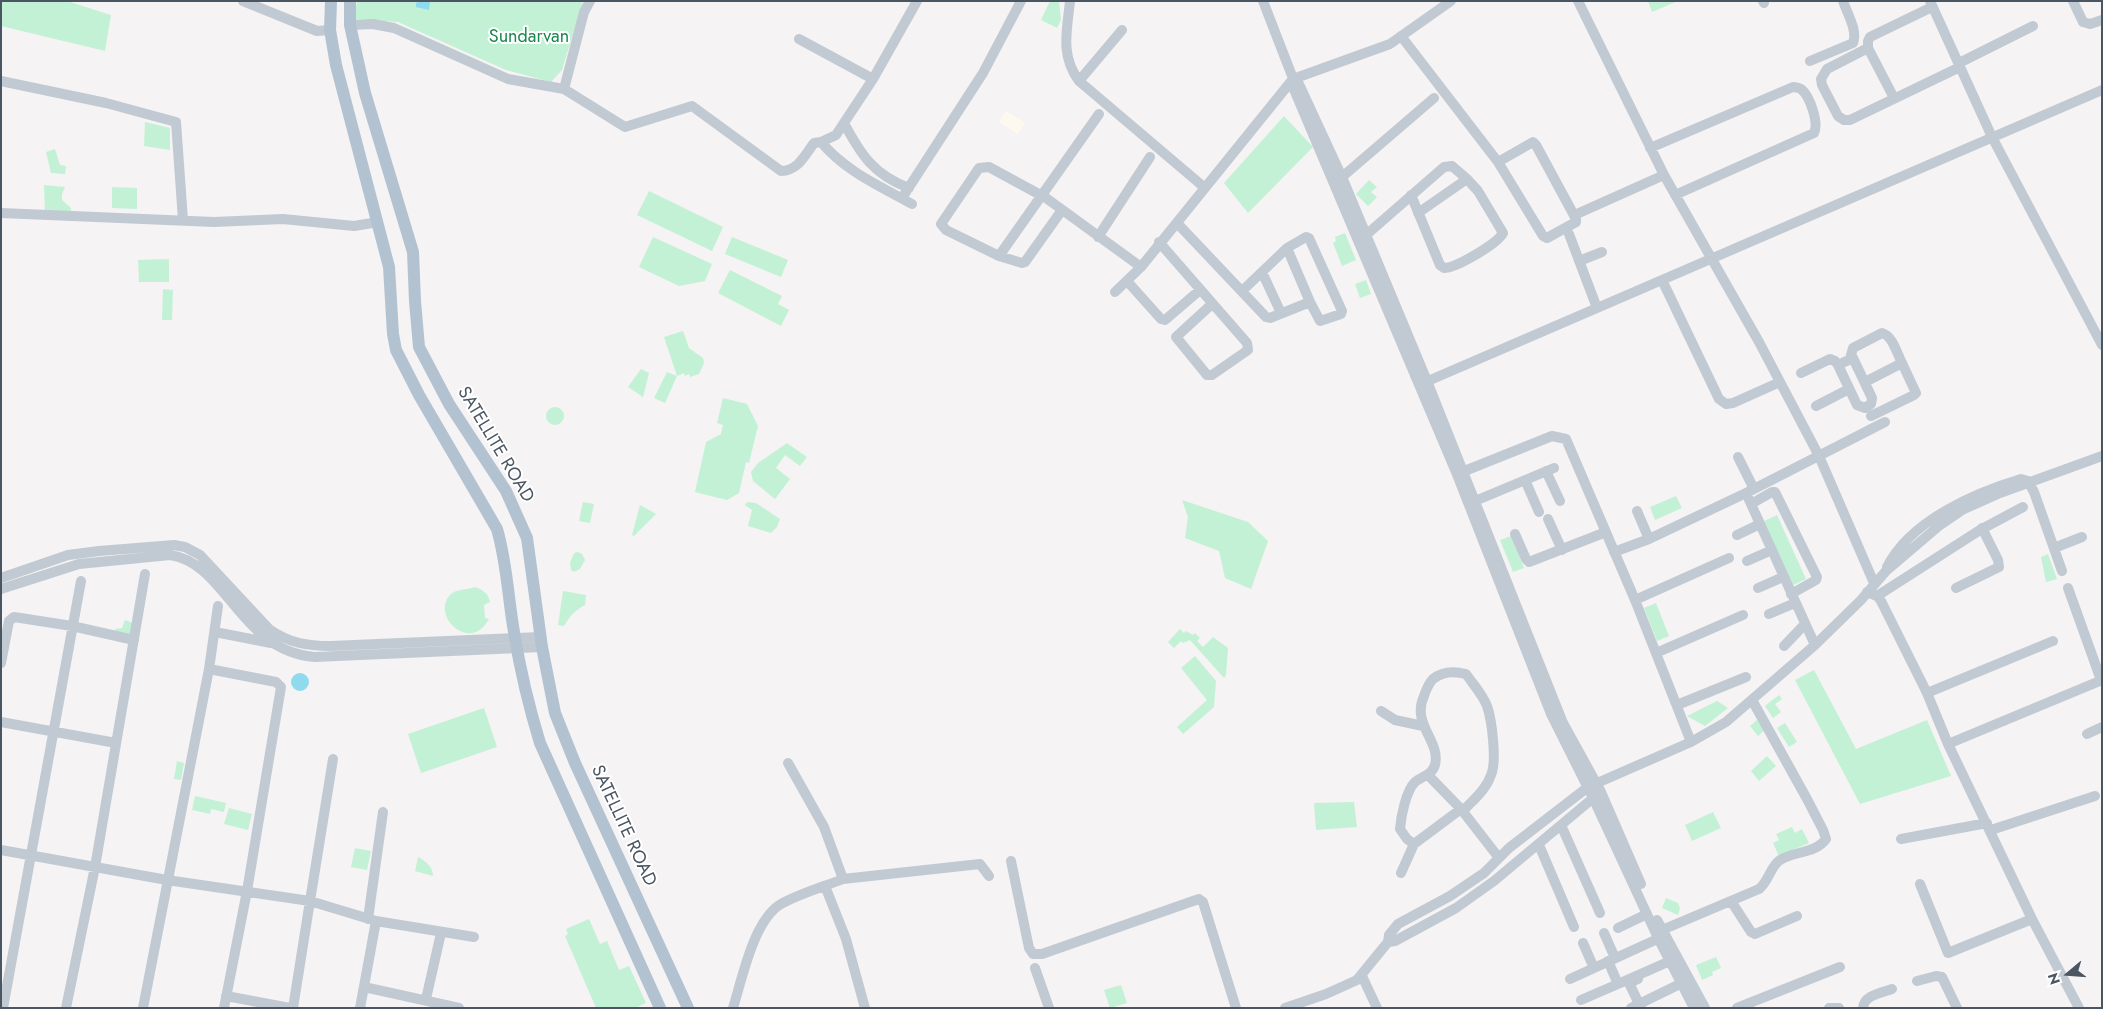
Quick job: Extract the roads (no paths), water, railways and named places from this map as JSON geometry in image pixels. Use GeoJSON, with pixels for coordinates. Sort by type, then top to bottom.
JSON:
{"type":"FeatureCollection","features":[{"type":"Feature","properties":{"kind":"main road"},"geometry":{"type":"LineString","coordinates":[[331,1],[330,30],[336,65],[389,267],[393,334],[396,350],[419,395],[497,530],[502,546],[516,644],[530,713],[540,743],[660,1008]]}},
{"type":"Feature","properties":{"kind":"main road","name":"SATELLITE ROAD"},"geometry":{"type":"LineString","coordinates":[[350,1],[350,25],[365,93],[413,252],[415,301],[420,346],[449,404],[506,490],[527,538],[541,642],[555,713],[574,763],[688,1008]]}},
{"type":"Feature","properties":{"kind":"street"},"geometry":{"type":"LineString","coordinates":[[243,1],[317,31],[330,30]]}},
{"type":"Feature","properties":{"kind":"street"},"geometry":{"type":"LineString","coordinates":[[564,89],[584,12],[590,1]]}},
{"type":"Feature","properties":{"kind":"street"},"geometry":{"type":"LineString","coordinates":[[350,25],[373,24],[394,28],[508,78],[564,89],[625,127],[692,106],[781,171],[788,171],[800,164],[814,143],[821,142],[836,134],[873,79],[917,1]]}},
{"type":"Feature","properties":{"kind":"street"},"geometry":{"type":"LineString","coordinates":[[902,198],[983,72],[1021,1]]}},
{"type":"Feature","properties":{"kind":"street"},"geometry":{"type":"LineString","coordinates":[[1070,1],[1066,52],[1070,67],[1079,81],[1205,188]]}},
{"type":"Feature","properties":{"kind":"street"},"geometry":{"type":"LineString","coordinates":[[1263,1],[1294,80],[1293,86],[1300,104],[1423,383]]}},
{"type":"Feature","properties":{"kind":"street"},"geometry":{"type":"LineString","coordinates":[[1115,292],[1141,268],[1160,242],[1294,80],[1390,44],[1451,1]]}},
{"type":"Feature","properties":{"kind":"street"},"geometry":{"type":"LineString","coordinates":[[1578,1],[1664,176],[1780,382],[1819,456],[1874,583],[1872,594],[1927,693],[1948,744],[2075,1007]]}},
{"type":"Feature","properties":{"kind":"street"},"geometry":{"type":"LineString","coordinates":[[1810,62],[1853,43],[1855,38],[1854,32],[1843,1]]}},
{"type":"Feature","properties":{"kind":"street"},"geometry":{"type":"LineString","coordinates":[[2073,1],[2083,22],[2090,24],[2102,20]]}},
{"type":"Feature","properties":{"kind":"street"},"geometry":{"type":"LineString","coordinates":[[1894,98],[1868,48],[1868,41],[1870,37],[1931,4],[1992,137],[2102,345]]}},
{"type":"Feature","properties":{"kind":"street"},"geometry":{"type":"LineString","coordinates":[[1868,48],[1827,68],[1823,74],[1822,84],[1838,116],[1844,120],[1850,120],[2033,26]]}},
{"type":"Feature","properties":{"kind":"street"},"geometry":{"type":"LineString","coordinates":[[1079,81],[1122,30]]}},
{"type":"Feature","properties":{"kind":"street"},"geometry":{"type":"LineString","coordinates":[[1401,36],[1498,162],[1543,236],[1547,238],[1576,222],[1533,142],[1498,162]]}},
{"type":"Feature","properties":{"kind":"street"},"geometry":{"type":"LineString","coordinates":[[799,39],[873,79]]}},
{"type":"Feature","properties":{"kind":"street"},"geometry":{"type":"LineString","coordinates":[[1294,80],[1300,84],[1366,235],[1460,473],[1551,714],[1595,790],[1647,914],[1662,935],[1670,962],[1705,1008]]}},
{"type":"Feature","properties":{"kind":"street"},"geometry":{"type":"LineString","coordinates":[[1,82],[106,103],[176,122],[183,220]]}},
{"type":"Feature","properties":{"kind":"street"},"geometry":{"type":"LineString","coordinates":[[1650,148],[1793,87],[1800,89],[1806,95],[1816,121],[1814,133],[1676,195]]}},
{"type":"Feature","properties":{"kind":"street"},"geometry":{"type":"LineString","coordinates":[[1423,383],[2102,90]]}},
{"type":"Feature","properties":{"kind":"street"},"geometry":{"type":"LineString","coordinates":[[1342,177],[1434,98]]}},
{"type":"Feature","properties":{"kind":"street"},"geometry":{"type":"LineString","coordinates":[[999,256],[1099,114]]}},
{"type":"Feature","properties":{"kind":"street"},"geometry":{"type":"LineString","coordinates":[[844,123],[861,153],[874,168],[885,177],[908,188]]}},
{"type":"Feature","properties":{"kind":"street"},"geometry":{"type":"LineString","coordinates":[[821,142],[833,156],[848,168],[912,204]]}},
{"type":"Feature","properties":{"kind":"street"},"geometry":{"type":"LineString","coordinates":[[1098,237],[1150,158]]}},
{"type":"Feature","properties":{"kind":"street"},"geometry":{"type":"LineString","coordinates":[[1366,235],[1411,195],[1447,166],[1456,169],[1478,192],[1502,233],[1496,241],[1458,265],[1444,268],[1440,265],[1411,195]]}},
{"type":"Feature","properties":{"kind":"street"},"geometry":{"type":"LineString","coordinates":[[1062,210],[1025,262],[1022,263],[999,256],[941,226],[979,168],[988,167],[1046,198],[1141,268]]}},
{"type":"Feature","properties":{"kind":"street"},"geometry":{"type":"LineString","coordinates":[[1578,213],[1664,176]]}},
{"type":"Feature","properties":{"kind":"street"},"geometry":{"type":"LineString","coordinates":[[1418,213],[1467,179]]}},
{"type":"Feature","properties":{"kind":"street"},"geometry":{"type":"LineString","coordinates":[[1,213],[214,222],[283,219],[354,226],[378,222]]}},
{"type":"Feature","properties":{"kind":"street"},"geometry":{"type":"LineString","coordinates":[[1177,222],[1266,317],[1270,318],[1310,302]]}},
{"type":"Feature","properties":{"kind":"street"},"geometry":{"type":"LineString","coordinates":[[1569,234],[1597,308]]}},
{"type":"Feature","properties":{"kind":"street"},"geometry":{"type":"LineString","coordinates":[[1242,291],[1287,248],[1306,237],[1309,238],[1342,311],[1341,314],[1320,321],[1287,248]]}},
{"type":"Feature","properties":{"kind":"street"},"geometry":{"type":"LineString","coordinates":[[1160,242],[1247,343],[1248,350],[1242,356],[1212,375],[1207,375],[1176,337],[1212,304]]}},
{"type":"Feature","properties":{"kind":"street"},"geometry":{"type":"LineString","coordinates":[[1579,261],[1602,252]]}},
{"type":"Feature","properties":{"kind":"street"},"geometry":{"type":"LineString","coordinates":[[1262,272],[1281,313]]}},
{"type":"Feature","properties":{"kind":"street"},"geometry":{"type":"LineString","coordinates":[[1662,280],[1719,399],[1726,404],[1733,403],[1780,382]]}},
{"type":"Feature","properties":{"kind":"street"},"geometry":{"type":"LineString","coordinates":[[1127,281],[1161,319],[1168,318],[1200,290]]}},
{"type":"Feature","properties":{"kind":"street"},"geometry":{"type":"LineString","coordinates":[[1882,333],[1886,334],[1890,340],[1916,392],[1914,395],[1869,411],[1873,401],[1851,355],[1853,348],[1882,333]]}},
{"type":"Feature","properties":{"kind":"street"},"geometry":{"type":"LineString","coordinates":[[1838,366],[1853,358]]}},
{"type":"Feature","properties":{"kind":"street"},"geometry":{"type":"LineString","coordinates":[[1614,552],[1649,539],[1750,491],[1880,424],[1869,411],[1857,405],[1835,361],[1830,359],[1801,373]]}},
{"type":"Feature","properties":{"kind":"street"},"geometry":{"type":"LineString","coordinates":[[1865,382],[1902,363]]}},
{"type":"Feature","properties":{"kind":"street"},"geometry":{"type":"LineString","coordinates":[[1816,406],[1849,389]]}},
{"type":"Feature","properties":{"kind":"street"},"geometry":{"type":"LineString","coordinates":[[1460,473],[1552,436],[1566,439],[1635,600],[1691,742]]}},
{"type":"Feature","properties":{"kind":"street"},"geometry":{"type":"LineString","coordinates":[[1874,583],[1886,571],[1892,556],[1925,525],[1974,494],[2021,478],[2028,481],[2102,456]]}},
{"type":"Feature","properties":{"kind":"street"},"geometry":{"type":"LineString","coordinates":[[1738,457],[1750,491],[1751,504],[1815,645]]}},
{"type":"Feature","properties":{"kind":"street"},"geometry":{"type":"LineString","coordinates":[[1475,501],[1550,469],[1560,501]]}},
{"type":"Feature","properties":{"kind":"street"},"geometry":{"type":"LineString","coordinates":[[1460,473],[1475,501],[1563,723],[1662,935],[1686,982],[1694,1008]]}},
{"type":"Feature","properties":{"kind":"street"},"geometry":{"type":"LineString","coordinates":[[1524,480],[1539,512]]}},
{"type":"Feature","properties":{"kind":"street"},"geometry":{"type":"LineString","coordinates":[[2028,481],[2062,571]]}},
{"type":"Feature","properties":{"kind":"street"},"geometry":{"type":"LineString","coordinates":[[1751,504],[1775,492],[1817,577],[1816,580],[1793,599],[1769,614]]}},
{"type":"Feature","properties":{"kind":"street"},"geometry":{"type":"LineString","coordinates":[[1285,1008],[1346,986],[1362,976],[1373,958],[1388,942],[1389,935],[1398,924],[1450,896],[1484,873],[1499,858],[1608,780],[1691,742],[1726,722],[1872,594],[1982,528],[2023,507]]}},
{"type":"Feature","properties":{"kind":"street"},"geometry":{"type":"LineString","coordinates":[[1637,511],[1649,539]]}},
{"type":"Feature","properties":{"kind":"street"},"geometry":{"type":"LineString","coordinates":[[1548,519],[1562,550]]}},
{"type":"Feature","properties":{"kind":"street"},"geometry":{"type":"LineString","coordinates":[[1737,535],[1760,524]]}},
{"type":"Feature","properties":{"kind":"street"},"geometry":{"type":"LineString","coordinates":[[1956,588],[1999,567],[1998,560],[1982,528]]}},
{"type":"Feature","properties":{"kind":"street"},"geometry":{"type":"LineString","coordinates":[[1515,534],[1529,562],[1606,532]]}},
{"type":"Feature","properties":{"kind":"street"},"geometry":{"type":"LineString","coordinates":[[2054,548],[2082,537]]}},
{"type":"Feature","properties":{"kind":"street"},"geometry":{"type":"LineString","coordinates":[[1,578],[68,555],[174,545],[190,549],[215,583],[252,626],[277,640],[296,654],[315,657],[541,642]]}},
{"type":"Feature","properties":{"kind":"street"},"geometry":{"type":"LineString","coordinates":[[1747,561],[1772,550]]}},
{"type":"Feature","properties":{"kind":"street"},"geometry":{"type":"LineString","coordinates":[[1,589],[79,564],[106,560],[170,555],[201,563]]}},
{"type":"Feature","properties":{"kind":"street"},"geometry":{"type":"LineString","coordinates":[[1635,600],[1729,558]]}},
{"type":"Feature","properties":{"kind":"street"},"geometry":{"type":"LineString","coordinates":[[66,1008],[95,866],[145,574]]}},
{"type":"Feature","properties":{"kind":"street"},"geometry":{"type":"LineString","coordinates":[[1758,588],[1784,577]]}},
{"type":"Feature","properties":{"kind":"street"},"geometry":{"type":"LineString","coordinates":[[3,1008],[81,581]]}},
{"type":"Feature","properties":{"kind":"street"},"geometry":{"type":"LineString","coordinates":[[1948,744],[2101,680],[2068,588]]}},
{"type":"Feature","properties":{"kind":"street"},"geometry":{"type":"LineString","coordinates":[[143,1008],[209,669],[218,606]]}},
{"type":"Feature","properties":{"kind":"street"},"geometry":{"type":"LineString","coordinates":[[1656,653],[1743,615]]}},
{"type":"Feature","properties":{"kind":"street"},"geometry":{"type":"LineString","coordinates":[[1,663],[9,621],[12,618],[72,626],[134,640]]}},
{"type":"Feature","properties":{"kind":"street"},"geometry":{"type":"LineString","coordinates":[[1784,646],[1805,624]]}},
{"type":"Feature","properties":{"kind":"street"},"geometry":{"type":"LineString","coordinates":[[215,632],[277,640]]}},
{"type":"Feature","properties":{"kind":"street"},"geometry":{"type":"LineString","coordinates":[[1927,693],[2053,641]]}},
{"type":"Feature","properties":{"kind":"street"},"geometry":{"type":"LineString","coordinates":[[209,669],[276,682],[281,687],[247,891],[224,1008]]}},
{"type":"Feature","properties":{"kind":"street"},"geometry":{"type":"LineString","coordinates":[[1401,873],[1414,844],[1462,810],[1484,788],[1492,774],[1492,734],[1487,706],[1466,674],[1448,672],[1436,677],[1429,683],[1420,704],[1423,726],[1432,744],[1436,758],[1435,767],[1428,775],[1415,783],[1406,800],[1401,818],[1400,829],[1407,839],[1414,844]]}},
{"type":"Feature","properties":{"kind":"street"},"geometry":{"type":"LineString","coordinates":[[1676,705],[1746,677]]}},
{"type":"Feature","properties":{"kind":"street"},"geometry":{"type":"LineString","coordinates":[[1570,979],[1759,889],[1766,884],[1776,865],[1781,860],[1821,846],[1826,839],[1807,799],[1752,700]]}},
{"type":"Feature","properties":{"kind":"street"},"geometry":{"type":"LineString","coordinates":[[1381,711],[1395,720],[1423,726]]}},
{"type":"Feature","properties":{"kind":"street"},"geometry":{"type":"LineString","coordinates":[[1,722],[116,743]]}},
{"type":"Feature","properties":{"kind":"street"},"geometry":{"type":"LineString","coordinates":[[2087,734],[2102,727]]}},
{"type":"Feature","properties":{"kind":"street"},"geometry":{"type":"LineString","coordinates":[[226,996],[292,1008],[333,759]]}},
{"type":"Feature","properties":{"kind":"street"},"geometry":{"type":"LineString","coordinates":[[788,763],[824,827],[843,879]]}},
{"type":"Feature","properties":{"kind":"street"},"geometry":{"type":"LineString","coordinates":[[1428,775],[1462,810],[1499,858]]}},
{"type":"Feature","properties":{"kind":"street"},"geometry":{"type":"LineString","coordinates":[[1388,942],[1395,941],[1456,908],[1494,881],[1539,845],[1595,790]]}},
{"type":"Feature","properties":{"kind":"street"},"geometry":{"type":"LineString","coordinates":[[1901,840],[1989,826],[2095,796]]}},
{"type":"Feature","properties":{"kind":"street"},"geometry":{"type":"LineString","coordinates":[[360,1008],[372,920],[383,812]]}},
{"type":"Feature","properties":{"kind":"street"},"geometry":{"type":"LineString","coordinates":[[1561,825],[1600,913]]}},
{"type":"Feature","properties":{"kind":"street"},"geometry":{"type":"LineString","coordinates":[[1539,845],[1574,927]]}},
{"type":"Feature","properties":{"kind":"street"},"geometry":{"type":"LineString","coordinates":[[1,850],[167,880],[310,901],[372,920],[474,937]]}},
{"type":"Feature","properties":{"kind":"street"},"geometry":{"type":"LineString","coordinates":[[1011,861],[1029,948],[1033,954],[1042,954],[1198,899],[1203,902],[1236,1008]]}},
{"type":"Feature","properties":{"kind":"street"},"geometry":{"type":"LineString","coordinates":[[733,1008],[755,940],[768,917],[778,906],[843,879],[980,864],[989,876]]}},
{"type":"Feature","properties":{"kind":"street"},"geometry":{"type":"LineString","coordinates":[[1920,884],[1948,953],[2032,919]]}},
{"type":"Feature","properties":{"kind":"street"},"geometry":{"type":"LineString","coordinates":[[825,886],[846,939],[865,1008]]}},
{"type":"Feature","properties":{"kind":"street"},"geometry":{"type":"LineString","coordinates":[[1731,901],[1751,932],[1755,934],[1797,916]]}},
{"type":"Feature","properties":{"kind":"street"},"geometry":{"type":"LineString","coordinates":[[1618,928],[1647,914]]}},
{"type":"Feature","properties":{"kind":"street"},"geometry":{"type":"LineString","coordinates":[[426,999],[441,933]]}},
{"type":"Feature","properties":{"kind":"street"},"geometry":{"type":"LineString","coordinates":[[1604,933],[1618,984]]}},
{"type":"Feature","properties":{"kind":"street"},"geometry":{"type":"LineString","coordinates":[[1583,944],[1594,968]]}},
{"type":"Feature","properties":{"kind":"street"},"geometry":{"type":"LineString","coordinates":[[1581,1000],[1670,962]]}},
{"type":"Feature","properties":{"kind":"street"},"geometry":{"type":"LineString","coordinates":[[1670,962],[1629,983],[1637,1006],[1686,982]]}},
{"type":"Feature","properties":{"kind":"street"},"geometry":{"type":"LineString","coordinates":[[1743,1007],[1840,967]]}},
{"type":"Feature","properties":{"kind":"street"},"geometry":{"type":"LineString","coordinates":[[1035,968],[1049,1008]]}},
{"type":"Feature","properties":{"kind":"street"},"geometry":{"type":"LineString","coordinates":[[1362,976],[1377,1008]]}},
{"type":"Feature","properties":{"kind":"street"},"geometry":{"type":"LineString","coordinates":[[1917,981],[1936,976],[1942,977],[1957,1008]]}},
{"type":"Feature","properties":{"kind":"street"},"geometry":{"type":"LineString","coordinates":[[364,988],[426,999],[459,1008]]}},
{"type":"Feature","properties":{"kind":"street"},"geometry":{"type":"LineString","coordinates":[[1863,1008],[1863,1002],[1867,998],[1892,990]]}},
{"type":"Feature","properties":{"kind":"street"},"geometry":{"type":"LineString","coordinates":[[1829,1008],[1839,1008]]}},
{"type":"Feature","properties":{"kind":"water"},"geometry":{"type":"Polygon","coordinates":[[[430,1],[429,10],[416,7],[416,3],[430,1]]]}},
{"type":"Feature","properties":{"kind":"water"},"geometry":{"type":"Polygon","coordinates":[[[300,673],[306,676],[309,682],[306,688],[300,691],[294,688],[291,682],[294,676],[300,673]]]}},
{"type":"Feature","properties":{"kind":"park label","name":"Sundarvan"},"geometry":{"type":"Point","coordinates":[529,38]}}]}
